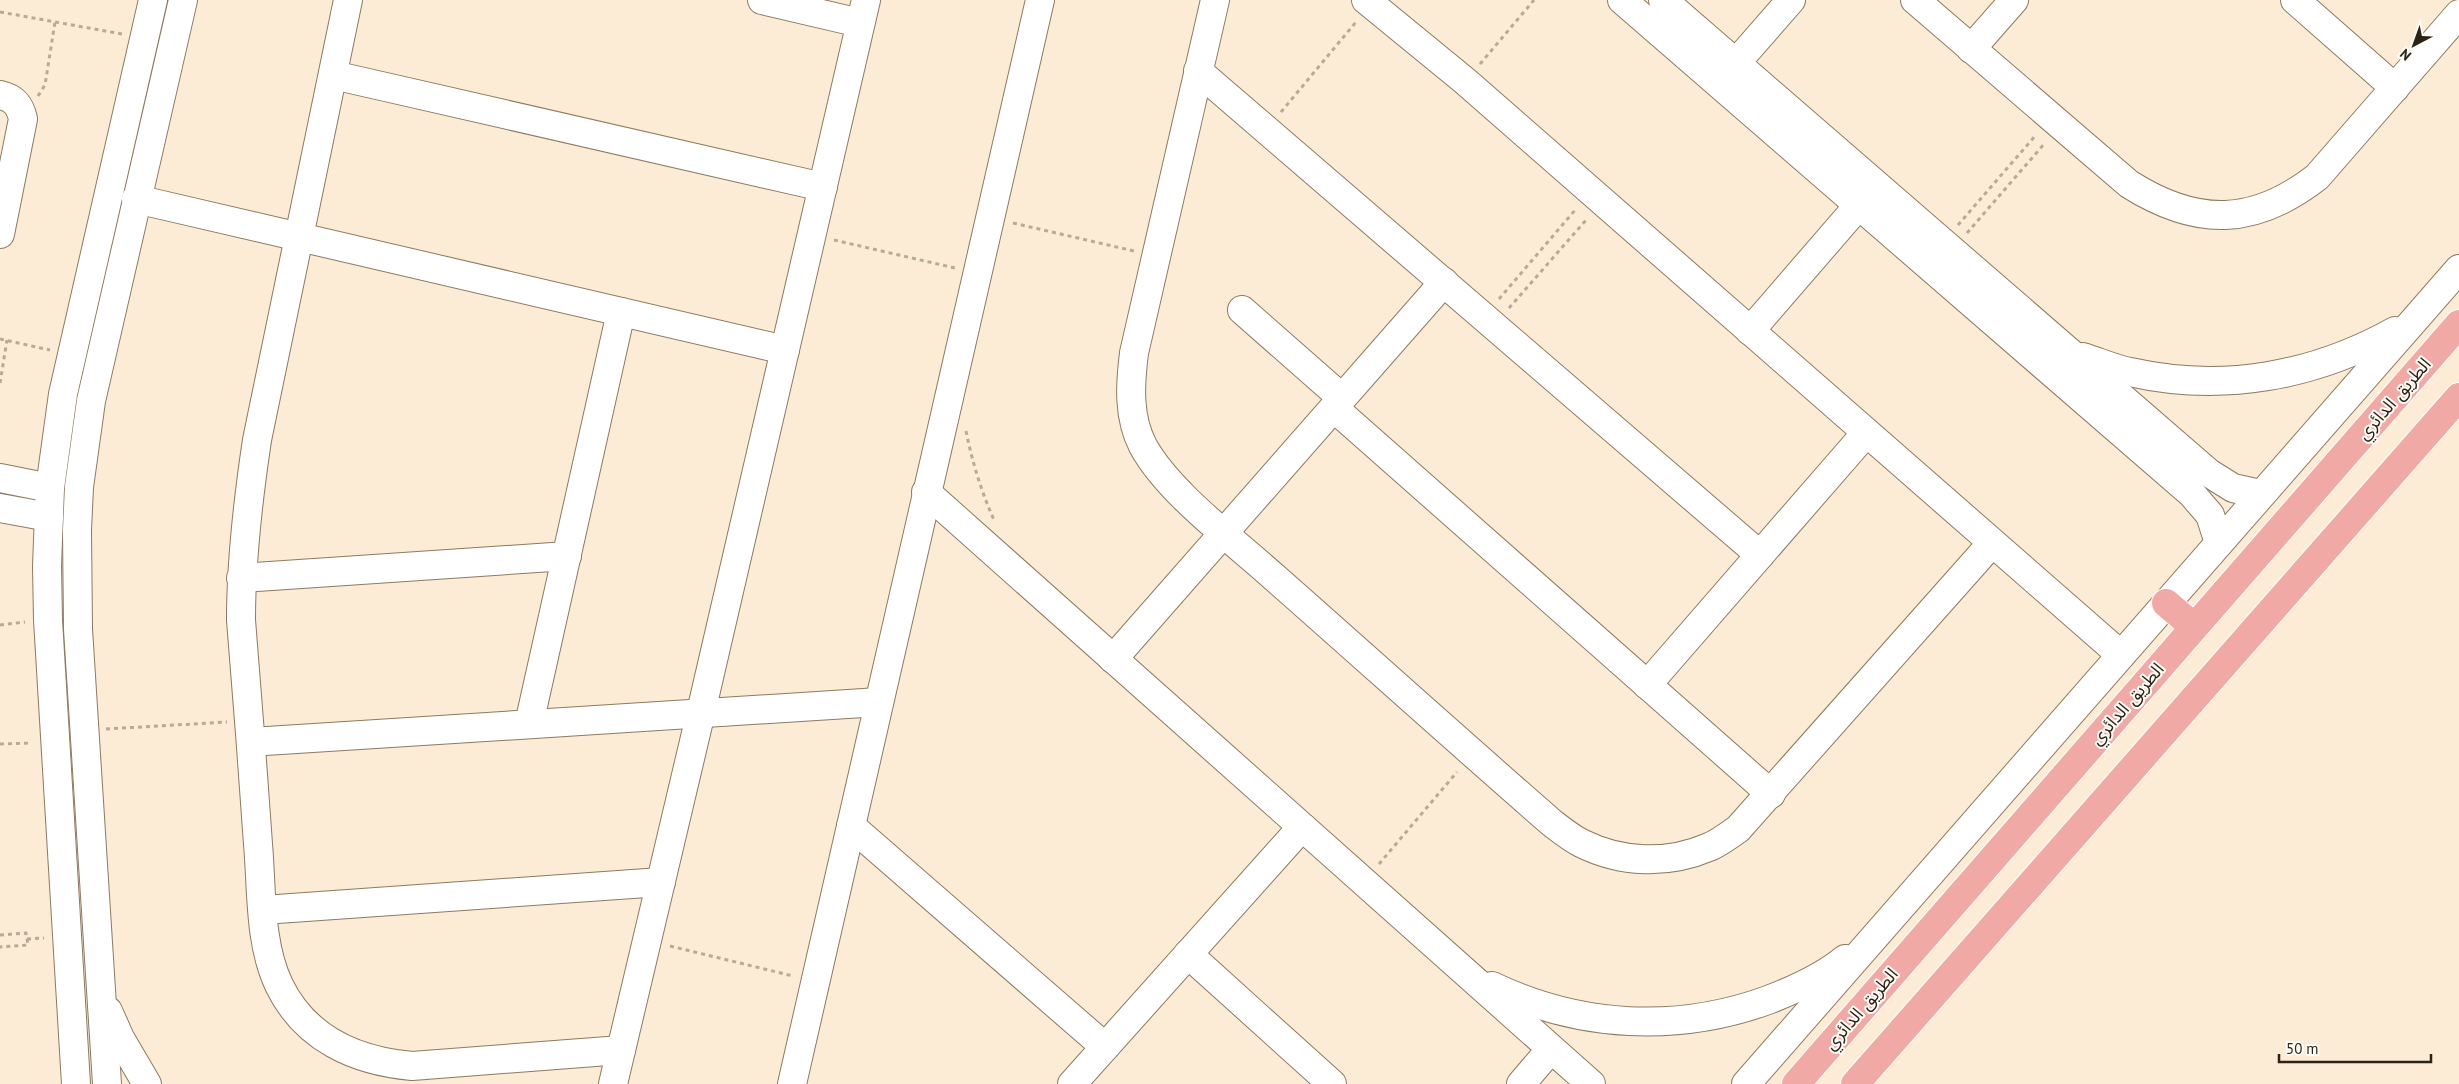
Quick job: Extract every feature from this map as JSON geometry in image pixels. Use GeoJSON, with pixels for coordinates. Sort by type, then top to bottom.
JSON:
{"type":"FeatureCollection","features":[{"type":"Feature","properties":{"kind":"main road","name":"الطريق الدائري"},"geometry":{"type":"LineString","coordinates":[[1796,1084],[2459,324]]}},
{"type":"Feature","properties":{"kind":"main road"},"geometry":{"type":"LineString","coordinates":[[1855,1084],[2459,397]]}},
{"type":"Feature","properties":{"kind":"main road"},"geometry":{"type":"LineString","coordinates":[[2166,603],[2194,627]]}},
{"type":"Feature","properties":{"kind":"main road"},"geometry":{"type":"LineString","coordinates":[[1908,954],[1942,983]]}},
{"type":"Feature","properties":{"kind":"street"},"geometry":{"type":"LineString","coordinates":[[76,1084],[48,631],[50,488],[56,439],[72,356],[153,0]]}},
{"type":"Feature","properties":{"kind":"street"},"geometry":{"type":"LineString","coordinates":[[107,1084],[99,991],[83,730],[78,629],[77,530],[84,444],[91,400],[182,0]]}},
{"type":"Feature","properties":{"kind":"street"},"geometry":{"type":"LineString","coordinates":[[348,0],[258,440],[250,488],[241,578],[241,620],[263,910],[269,962],[280,987],[294,1009],[320,1034],[334,1045],[359,1057],[385,1064],[412,1066],[621,1050]]}},
{"type":"Feature","properties":{"kind":"street"},"geometry":{"type":"LineString","coordinates":[[613,1084],[702,712],[863,11],[762,0]]}},
{"type":"Feature","properties":{"kind":"street"},"geometry":{"type":"LineString","coordinates":[[792,1084],[1040,0]]}},
{"type":"Feature","properties":{"kind":"street"},"geometry":{"type":"LineString","coordinates":[[1215,0],[1134,354],[1130,384],[1133,415],[1143,445],[1159,471],[1224,532],[1473,754],[1552,823],[1580,843],[1611,855],[1644,860],[1678,858],[1710,847],[1738,829],[1992,543]]}},
{"type":"Feature","properties":{"kind":"street"},"geometry":{"type":"LineString","coordinates":[[1622,0],[2192,494],[2210,516],[2219,543]]}},
{"type":"Feature","properties":{"kind":"street"},"geometry":{"type":"LineString","coordinates":[[1663,0],[2074,354],[2209,473],[2233,488],[2260,494]]}},
{"type":"Feature","properties":{"kind":"street"},"geometry":{"type":"LineString","coordinates":[[1736,63],[1791,0]]}},
{"type":"Feature","properties":{"kind":"street"},"geometry":{"type":"LineString","coordinates":[[1915,0],[2130,184],[2154,200],[2181,210],[2210,215],[2240,214],[2268,207],[2294,194],[2317,177],[2459,14]]}},
{"type":"Feature","properties":{"kind":"street"},"geometry":{"type":"LineString","coordinates":[[1971,49],[2014,0]]}},
{"type":"Feature","properties":{"kind":"street"},"geometry":{"type":"LineString","coordinates":[[2295,0],[2395,88]]}},
{"type":"Feature","properties":{"kind":"street"},"geometry":{"type":"LineString","coordinates":[[1368,2],[1465,81],[2121,656]]}},
{"type":"Feature","properties":{"kind":"street"},"geometry":{"type":"LineString","coordinates":[[1198,71],[1760,555]]}},
{"type":"Feature","properties":{"kind":"street"},"geometry":{"type":"LineString","coordinates":[[333,75],[823,187]]}},
{"type":"Feature","properties":{"kind":"street"},"geometry":{"type":"LineString","coordinates":[[0,234],[23,119],[11,103]]}},
{"type":"Feature","properties":{"kind":"street"},"geometry":{"type":"LineString","coordinates":[[1789,145],[1807,125]]}},
{"type":"Feature","properties":{"kind":"street"},"geometry":{"type":"LineString","coordinates":[[136,199],[785,350]]}},
{"type":"Feature","properties":{"kind":"street"},"geometry":{"type":"LineString","coordinates":[[1750,331],[1859,205]]}},
{"type":"Feature","properties":{"kind":"street"},"geometry":{"type":"LineString","coordinates":[[1746,1084],[2121,656],[2260,494],[2459,269]]}},
{"type":"Feature","properties":{"kind":"street"},"geometry":{"type":"LineString","coordinates":[[1113,658],[1444,282]]}},
{"type":"Feature","properties":{"kind":"street"},"geometry":{"type":"LineString","coordinates":[[1242,310],[1338,403],[1647,685],[1771,794]]}},
{"type":"Feature","properties":{"kind":"street"},"geometry":{"type":"LineString","coordinates":[[529,724],[621,312]]}},
{"type":"Feature","properties":{"kind":"street"},"geometry":{"type":"LineString","coordinates":[[2074,354],[2130,372],[2189,381],[2248,380],[2307,369],[2362,349],[2414,320]]}},
{"type":"Feature","properties":{"kind":"street"},"geometry":{"type":"LineString","coordinates":[[1647,685],[1866,433]]}},
{"type":"Feature","properties":{"kind":"street"},"geometry":{"type":"LineString","coordinates":[[0,478],[50,488]]}},
{"type":"Feature","properties":{"kind":"street"},"geometry":{"type":"LineString","coordinates":[[926,492],[1591,1084]]}},
{"type":"Feature","properties":{"kind":"street"},"geometry":{"type":"LineString","coordinates":[[0,508],[49,517]]}},
{"type":"Feature","properties":{"kind":"street"},"geometry":{"type":"LineString","coordinates":[[241,578],[567,556]]}},
{"type":"Feature","properties":{"kind":"street"},"geometry":{"type":"LineString","coordinates":[[48,631],[78,629]]}},
{"type":"Feature","properties":{"kind":"street"},"geometry":{"type":"LineString","coordinates":[[250,731],[529,724],[879,702]]}},
{"type":"Feature","properties":{"kind":"street"},"geometry":{"type":"LineString","coordinates":[[851,826],[1105,1047]]}},
{"type":"Feature","properties":{"kind":"street"},"geometry":{"type":"LineString","coordinates":[[1072,1084],[1302,827]]}},
{"type":"Feature","properties":{"kind":"street"},"geometry":{"type":"LineString","coordinates":[[263,910],[661,882]]}},
{"type":"Feature","properties":{"kind":"street"},"geometry":{"type":"LineString","coordinates":[[1467,974],[1518,998],[1572,1015],[1628,1023],[1684,1021],[1739,1010],[1791,991],[1840,964],[1883,928]]}},
{"type":"Feature","properties":{"kind":"street"},"geometry":{"type":"LineString","coordinates":[[1188,954],[1316,1079]]}},
{"type":"Feature","properties":{"kind":"street"},"geometry":{"type":"LineString","coordinates":[[99,991],[120,1038],[147,1084]]}},
{"type":"Feature","properties":{"kind":"street"},"geometry":{"type":"LineString","coordinates":[[1521,1084],[1551,1049]]}},
{"type":"Feature","properties":{"kind":"path"},"geometry":{"type":"LineString","coordinates":[[1465,81],[1534,0]]}},
{"type":"Feature","properties":{"kind":"path"},"geometry":{"type":"LineString","coordinates":[[1266,129],[1368,2]]}},
{"type":"Feature","properties":{"kind":"path"},"geometry":{"type":"LineString","coordinates":[[0,12],[144,38]]}},
{"type":"Feature","properties":{"kind":"path"},"geometry":{"type":"LineString","coordinates":[[11,103],[36,100],[45,84],[56,22]]}},
{"type":"Feature","properties":{"kind":"path"},"geometry":{"type":"LineString","coordinates":[[1948,247],[2056,121]]}},
{"type":"Feature","properties":{"kind":"path"},"geometry":{"type":"LineString","coordinates":[[1948,247],[2056,121]]}},
{"type":"Feature","properties":{"kind":"path"},"geometry":{"type":"LineString","coordinates":[[1489,321],[1596,197]]}},
{"type":"Feature","properties":{"kind":"path"},"geometry":{"type":"LineString","coordinates":[[1489,321],[1596,197]]}},
{"type":"Feature","properties":{"kind":"path"},"geometry":{"type":"LineString","coordinates":[[990,218],[1156,257]]}},
{"type":"Feature","properties":{"kind":"path"},"geometry":{"type":"LineString","coordinates":[[812,235],[977,274]]}},
{"type":"Feature","properties":{"kind":"path"},"geometry":{"type":"LineString","coordinates":[[0,338],[72,356]]}},
{"type":"Feature","properties":{"kind":"path"},"geometry":{"type":"LineString","coordinates":[[0,383],[7,340]]}},
{"type":"Feature","properties":{"kind":"path"},"geometry":{"type":"LineString","coordinates":[[965,424],[970,453],[985,500],[998,526]]}},
{"type":"Feature","properties":{"kind":"path"},"geometry":{"type":"LineString","coordinates":[[83,730],[250,731]]}},
{"type":"Feature","properties":{"kind":"path"},"geometry":{"type":"LineString","coordinates":[[0,744],[55,742]]}},
{"type":"Feature","properties":{"kind":"path"},"geometry":{"type":"LineString","coordinates":[[1364,882],[1473,754]]}},
{"type":"Feature","properties":{"kind":"path"},"geometry":{"type":"LineString","coordinates":[[0,935],[26,934],[28,945],[0,947]]}},
{"type":"Feature","properties":{"kind":"path"},"geometry":{"type":"LineString","coordinates":[[647,940],[815,982]]}}]}
